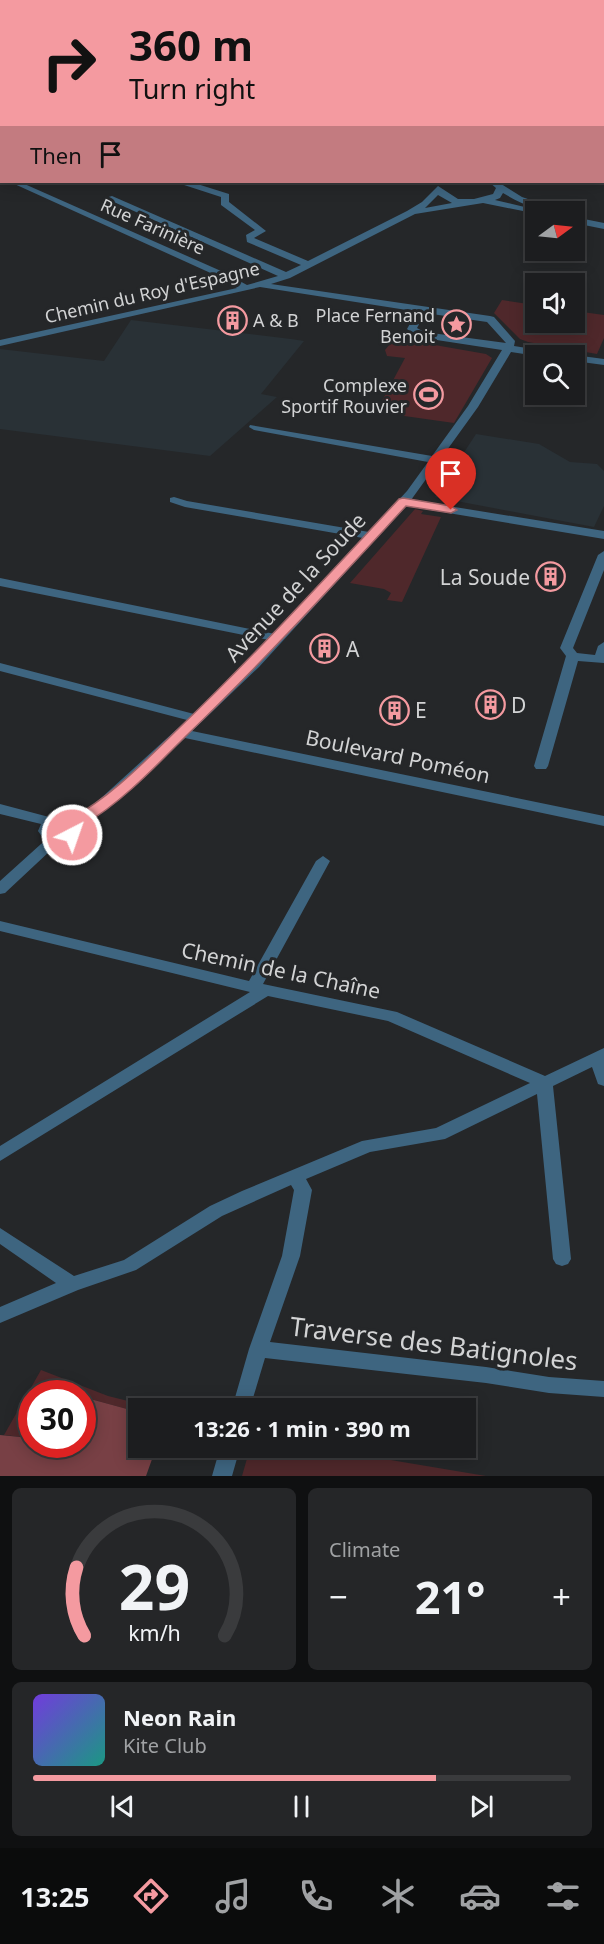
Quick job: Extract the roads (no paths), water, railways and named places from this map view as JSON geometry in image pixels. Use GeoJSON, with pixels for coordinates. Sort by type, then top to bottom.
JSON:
{"type":"FeatureCollection","features":[{"type":"Feature","properties":{"kind":"street","name":"Rue Farinière"},"geometry":{"type":"LineString","coordinates":[[16,183],[218,273],[245,288]]}},
{"type":"Feature","properties":{"kind":"street"},"geometry":{"type":"LineString","coordinates":[[187,183],[226,196],[224,203],[227,207],[245,216],[261,231],[249,237],[250,240],[309,265]]}},
{"type":"Feature","properties":{"kind":"street"},"geometry":{"type":"LineString","coordinates":[[410,213],[424,204],[438,184],[445,197],[525,210]]}},
{"type":"Feature","properties":{"kind":"street"},"geometry":{"type":"LineString","coordinates":[[410,213],[478,202],[497,196],[497,184]]}},
{"type":"Feature","properties":{"kind":"street"},"geometry":{"type":"LineString","coordinates":[[497,184],[525,201]]}},
{"type":"Feature","properties":{"kind":"street"},"geometry":{"type":"LineString","coordinates":[[109,198],[286,276],[287,285],[301,290]]}},
{"type":"Feature","properties":{"kind":"street","name":"Chemin du Roy d'Espagne"},"geometry":{"type":"LineString","coordinates":[[0,343],[256,286],[286,276],[410,213]]}},
{"type":"Feature","properties":{"kind":"street"},"geometry":{"type":"LineString","coordinates":[[84,223],[96,218]]}},
{"type":"Feature","properties":{"kind":"street"},"geometry":{"type":"LineString","coordinates":[[585,219],[604,222]]}},
{"type":"Feature","properties":{"kind":"street"},"geometry":{"type":"LineString","coordinates":[[585,221],[604,226]]}},
{"type":"Feature","properties":{"kind":"street"},"geometry":{"type":"LineString","coordinates":[[256,286],[301,290],[485,317],[506,335],[511,343],[509,347]]}},
{"type":"Feature","properties":{"kind":"street"},"geometry":{"type":"LineString","coordinates":[[419,309],[421,313],[412,329],[421,335],[525,350]]}},
{"type":"Feature","properties":{"kind":"street","name":"Avenue de la Soude"},"geometry":{"type":"LineString","coordinates":[[48,835],[63,838],[75,833],[75,823],[94,812],[183,733],[277,638],[403,502],[473,407],[509,347]]}},
{"type":"Feature","properties":{"kind":"street"},"geometry":{"type":"LineString","coordinates":[[585,359],[604,362]]}},
{"type":"Feature","properties":{"kind":"street"},"geometry":{"type":"LineString","coordinates":[[254,427],[436,460]]}},
{"type":"Feature","properties":{"kind":"street"},"geometry":{"type":"LineString","coordinates":[[174,500],[185,504],[371,536]]}},
{"type":"Feature","properties":{"kind":"street"},"geometry":{"type":"LineString","coordinates":[[403,502],[604,535]]}},
{"type":"Feature","properties":{"kind":"street"},"geometry":{"type":"LineString","coordinates":[[604,555],[600,577],[566,648],[573,656],[600,660],[604,646]]}},
{"type":"Feature","properties":{"kind":"street"},"geometry":{"type":"LineString","coordinates":[[0,582],[277,638]]}},
{"type":"Feature","properties":{"kind":"street"},"geometry":{"type":"LineString","coordinates":[[541,766],[573,656]]}},
{"type":"Feature","properties":{"kind":"street"},"geometry":{"type":"LineString","coordinates":[[0,667],[198,719]]}},
{"type":"Feature","properties":{"kind":"street","name":"Boulevard Poméon"},"geometry":{"type":"LineString","coordinates":[[183,733],[604,821]]}},
{"type":"Feature","properties":{"kind":"street"},"geometry":{"type":"LineString","coordinates":[[0,809],[48,835]]}},
{"type":"Feature","properties":{"kind":"street"},"geometry":{"type":"LineString","coordinates":[[0,889],[63,818],[75,823]]}},
{"type":"Feature","properties":{"kind":"street"},"geometry":{"type":"LineString","coordinates":[[0,1154],[260,988],[323,861]]}},
{"type":"Feature","properties":{"kind":"street","name":"Chemin de la Chaîne"},"geometry":{"type":"LineString","coordinates":[[0,926],[260,988],[391,1016],[544,1082]]}},
{"type":"Feature","properties":{"kind":"street"},"geometry":{"type":"LineString","coordinates":[[0,1315],[72,1284],[130,1265],[216,1211],[295,1176],[368,1146],[439,1134],[601,1056],[604,1080]]}},
{"type":"Feature","properties":{"kind":"street"},"geometry":{"type":"LineString","coordinates":[[544,1082],[562,1259]]}},
{"type":"Feature","properties":{"kind":"street"},"geometry":{"type":"LineString","coordinates":[[244,1398],[258,1349],[291,1256],[303,1190],[295,1176]]}},
{"type":"Feature","properties":{"kind":"street"},"geometry":{"type":"LineString","coordinates":[[0,1235],[72,1284]]}},
{"type":"Feature","properties":{"kind":"street","name":"Traverse des Batignoles"},"geometry":{"type":"LineString","coordinates":[[258,1349],[486,1375],[549,1385],[604,1389]]}},
{"type":"Feature","properties":{"kind":"street"},"geometry":{"type":"LineString","coordinates":[[222,1476],[227,1458]]}},
{"type":"Feature","properties":{"kind":"place","name":"A & B"},"geometry":{"type":"Point","coordinates":[232,320]}},
{"type":"Feature","properties":{"kind":"place","name":"Place Fernand Benoit"},"geometry":{"type":"Point","coordinates":[456,325]}},
{"type":"Feature","properties":{"kind":"place","name":"Complexe Sportif Rouvier"},"geometry":{"type":"Point","coordinates":[428,395]}},
{"type":"Feature","properties":{"kind":"place","name":"La Soude"},"geometry":{"type":"Point","coordinates":[551,577]}},
{"type":"Feature","properties":{"kind":"place","name":"A"},"geometry":{"type":"Point","coordinates":[325,649]}},
{"type":"Feature","properties":{"kind":"place","name":"D"},"geometry":{"type":"Point","coordinates":[490,705]}},
{"type":"Feature","properties":{"kind":"place","name":"E"},"geometry":{"type":"Point","coordinates":[394,710]}}]}
